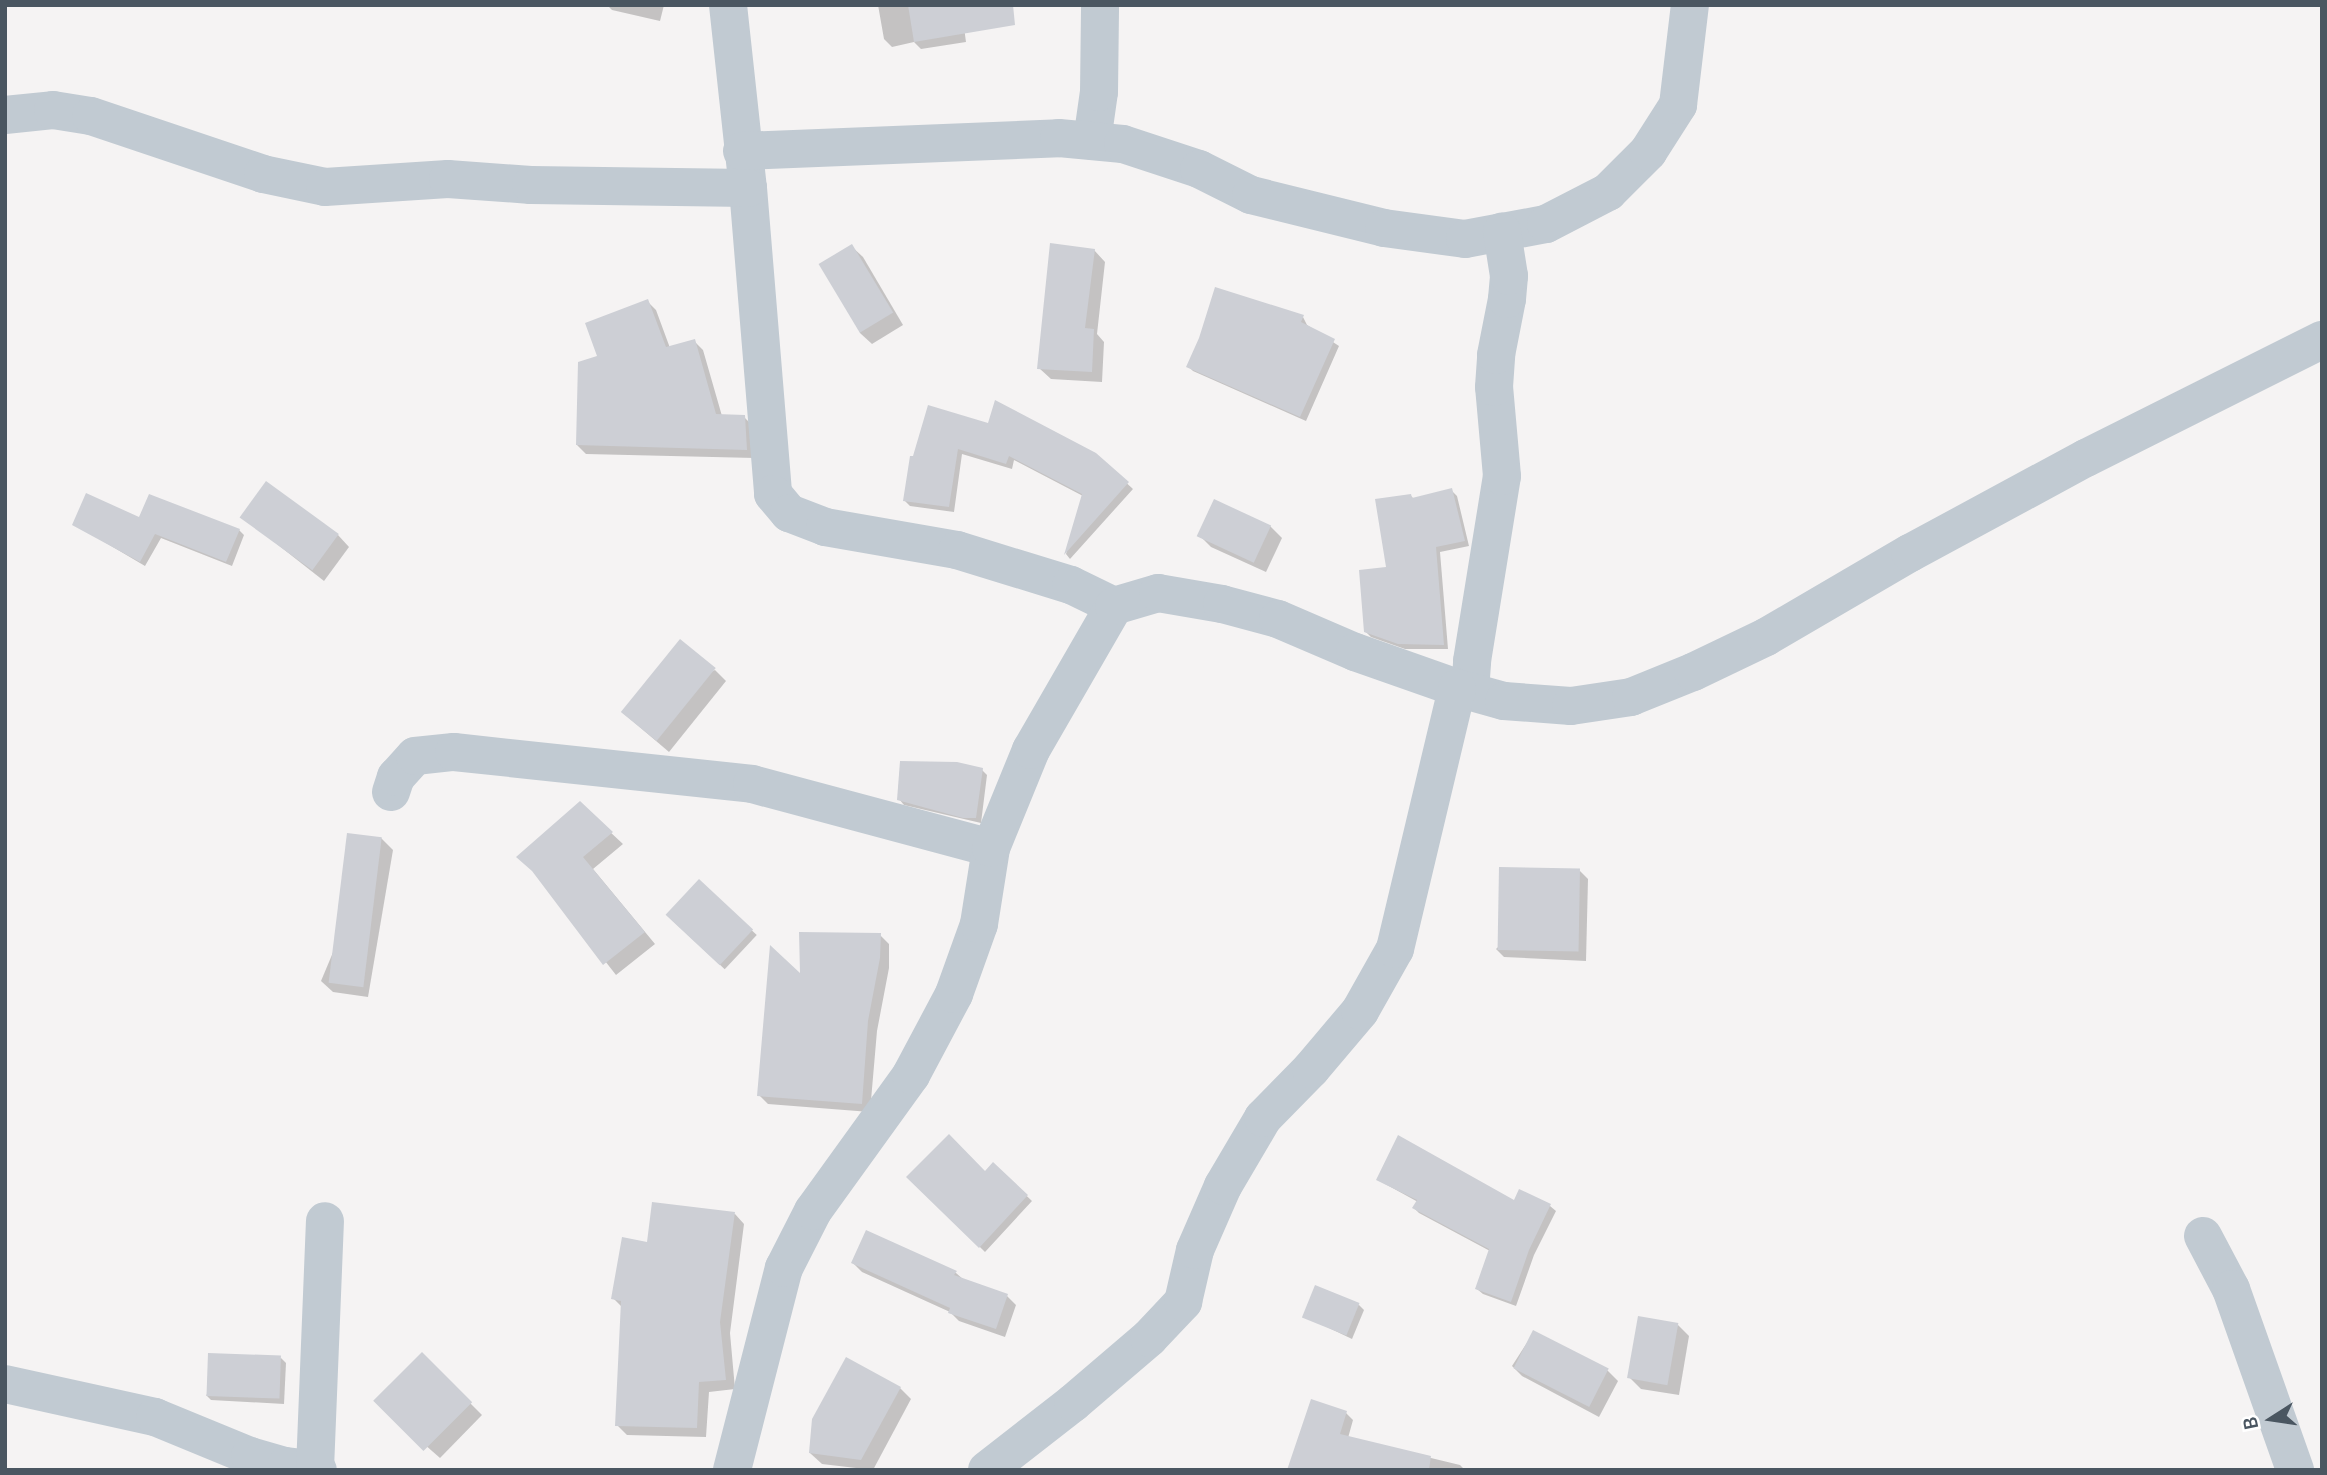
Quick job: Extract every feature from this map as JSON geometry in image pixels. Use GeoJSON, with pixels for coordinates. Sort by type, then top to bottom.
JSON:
{"type":"FeatureCollection","features":[{"type":"Feature","properties":{"kind":"street"},"geometry":{"type":"LineString","coordinates":[[728,5],[748,188],[773,494],[789,513],[825,527],[957,550],[1071,585],[1114,606],[1158,593],[1222,604],[1278,619],[1355,652],[1504,701],[1571,706],[1630,697],[1693,672],[1766,637],[1910,553],[2087,458],[2322,340]]}},
{"type":"Feature","properties":{"kind":"street"},"geometry":{"type":"LineString","coordinates":[[1092,141],[1099,92],[1100,5]]}},
{"type":"Feature","properties":{"kind":"street"},"geometry":{"type":"LineString","coordinates":[[742,151],[1059,138],[1123,144],[1199,169],[1251,195],[1384,228],[1465,239],[1546,224],[1608,192],[1647,152],[1678,105],[1690,5]]}},
{"type":"Feature","properties":{"kind":"street"},"geometry":{"type":"LineString","coordinates":[[5,115],[53,110],[91,116],[263,174],[325,187],[448,179],[531,185],[748,188]]}},
{"type":"Feature","properties":{"kind":"street"},"geometry":{"type":"LineString","coordinates":[[987,1470],[1120,1363],[1183,1302],[1195,1250],[1223,1186],[1263,1118],[1311,1069],[1360,1012],[1395,949],[1472,662],[1502,476],[1494,387],[1496,355],[1507,299],[1508,276],[1502,232]]}},
{"type":"Feature","properties":{"kind":"street"},"geometry":{"type":"LineString","coordinates":[[734,1469],[784,1268],[813,1211],[911,1075],[954,994],[979,924],[992,848],[1031,750],[1114,606]]}},
{"type":"Feature","properties":{"kind":"street"},"geometry":{"type":"LineString","coordinates":[[391,792],[396,778],[415,756],[454,752],[752,784],[992,848]]}},
{"type":"Feature","properties":{"kind":"street"},"geometry":{"type":"LineString","coordinates":[[5,1384],[155,1417],[250,1456],[286,1466],[317,1470],[325,1221]]}},
{"type":"Feature","properties":{"kind":"street"},"geometry":{"type":"LineString","coordinates":[[2203,1236],[2231,1289],[2295,1470]]}},
{"type":"Feature","properties":{"kind":"building"},"geometry":{"type":"Polygon","coordinates":[[[908,5],[1013,5],[1015,25],[914,42],[908,5]]]}},
{"type":"Feature","properties":{"kind":"building"},"geometry":{"type":"Polygon","coordinates":[[[1050,243],[1095,249],[1085,328],[1094,329],[1092,372],[1037,369],[1050,243]]]}},
{"type":"Feature","properties":{"kind":"building"},"geometry":{"type":"Polygon","coordinates":[[[852,244],[893,313],[860,333],[819,264],[852,244]]]}},
{"type":"Feature","properties":{"kind":"building"},"geometry":{"type":"Polygon","coordinates":[[[1215,287],[1304,315],[1301,322],[1335,339],[1300,417],[1186,367],[1199,338],[1215,287]]]}},
{"type":"Feature","properties":{"kind":"building"},"geometry":{"type":"Polygon","coordinates":[[[648,299],[666,347],[695,339],[716,414],[745,415],[747,450],[576,445],[578,362],[597,356],[585,323],[648,299]]]}},
{"type":"Feature","properties":{"kind":"building"},"geometry":{"type":"Polygon","coordinates":[[[995,400],[1096,453],[1129,482],[1064,555],[1082,494],[1009,456],[1006,464],[958,449],[949,507],[903,501],[910,456],[913,456],[928,405],[988,423],[995,400]]]}},
{"type":"Feature","properties":{"kind":"building"},"geometry":{"type":"Polygon","coordinates":[[[266,481],[339,534],[312,570],[240,517],[266,481]]]}},
{"type":"Feature","properties":{"kind":"building"},"geometry":{"type":"Polygon","coordinates":[[[1452,488],[1465,541],[1436,547],[1444,645],[1398,644],[1364,632],[1359,570],[1386,567],[1375,499],[1411,494],[1412,498],[1452,488]]]}},
{"type":"Feature","properties":{"kind":"building"},"geometry":{"type":"Polygon","coordinates":[[[86,493],[139,517],[149,494],[240,529],[226,562],[155,534],[140,562],[72,525],[86,493]]]}},
{"type":"Feature","properties":{"kind":"building"},"geometry":{"type":"Polygon","coordinates":[[[1214,499],[1271,526],[1254,563],[1197,536],[1214,499]]]}},
{"type":"Feature","properties":{"kind":"building"},"geometry":{"type":"Polygon","coordinates":[[[680,639],[716,668],[657,741],[621,712],[680,639]]]}},
{"type":"Feature","properties":{"kind":"building"},"geometry":{"type":"Polygon","coordinates":[[[900,761],[957,762],[983,768],[976,818],[963,818],[897,800],[900,761]]]}},
{"type":"Feature","properties":{"kind":"building"},"geometry":{"type":"Polygon","coordinates":[[[580,801],[613,832],[583,857],[645,932],[603,965],[532,871],[516,857],[580,801]]]}},
{"type":"Feature","properties":{"kind":"building"},"geometry":{"type":"Polygon","coordinates":[[[347,833],[382,837],[363,987],[329,983],[347,833]]]}},
{"type":"Feature","properties":{"kind":"building"},"geometry":{"type":"Polygon","coordinates":[[[1499,867],[1580,868],[1579,951],[1498,950],[1499,867]]]}},
{"type":"Feature","properties":{"kind":"building"},"geometry":{"type":"Polygon","coordinates":[[[699,879],[753,929],[720,965],[666,915],[699,879]]]}},
{"type":"Feature","properties":{"kind":"building"},"geometry":{"type":"Polygon","coordinates":[[[799,932],[881,933],[880,958],[868,1021],[862,1104],[757,1096],[770,945],[800,973],[799,932]]]}},
{"type":"Feature","properties":{"kind":"building"},"geometry":{"type":"Polygon","coordinates":[[[949,1134],[985,1171],[993,1162],[1028,1195],[979,1248],[906,1177],[949,1134]]]}},
{"type":"Feature","properties":{"kind":"building"},"geometry":{"type":"Polygon","coordinates":[[[1398,1135],[1514,1200],[1519,1189],[1551,1204],[1529,1250],[1511,1302],[1475,1289],[1489,1249],[1412,1208],[1417,1200],[1376,1180],[1398,1135]]]}},
{"type":"Feature","properties":{"kind":"building"},"geometry":{"type":"Polygon","coordinates":[[[652,1202],[735,1212],[720,1322],[726,1380],[699,1382],[697,1428],[615,1426],[621,1301],[611,1299],[622,1237],[647,1242],[652,1202]]]}},
{"type":"Feature","properties":{"kind":"building"},"geometry":{"type":"Polygon","coordinates":[[[866,1230],[957,1271],[954,1275],[1008,1294],[996,1329],[948,1313],[950,1308],[851,1263],[866,1230]]]}},
{"type":"Feature","properties":{"kind":"building"},"geometry":{"type":"Polygon","coordinates":[[[1315,1285],[1360,1303],[1346,1335],[1302,1317],[1315,1285]]]}},
{"type":"Feature","properties":{"kind":"building"},"geometry":{"type":"Polygon","coordinates":[[[1638,1316],[1678,1323],[1667,1385],[1627,1378],[1638,1316]]]}},
{"type":"Feature","properties":{"kind":"building"},"geometry":{"type":"Polygon","coordinates":[[[1533,1330],[1609,1369],[1589,1407],[1513,1368],[1533,1330]]]}},
{"type":"Feature","properties":{"kind":"building"},"geometry":{"type":"Polygon","coordinates":[[[422,1352],[472,1402],[423,1451],[373,1401],[422,1352]]]}},
{"type":"Feature","properties":{"kind":"building"},"geometry":{"type":"Polygon","coordinates":[[[208,1353],[281,1356],[279,1399],[206,1396],[208,1353]]]}},
{"type":"Feature","properties":{"kind":"building"},"geometry":{"type":"Polygon","coordinates":[[[846,1357],[901,1387],[861,1460],[809,1453],[812,1419],[846,1357]]]}},
{"type":"Feature","properties":{"kind":"building"},"geometry":{"type":"Polygon","coordinates":[[[1311,1399],[1347,1411],[1340,1434],[1431,1456],[1429,1470],[1287,1470],[1311,1399]]]}}]}
